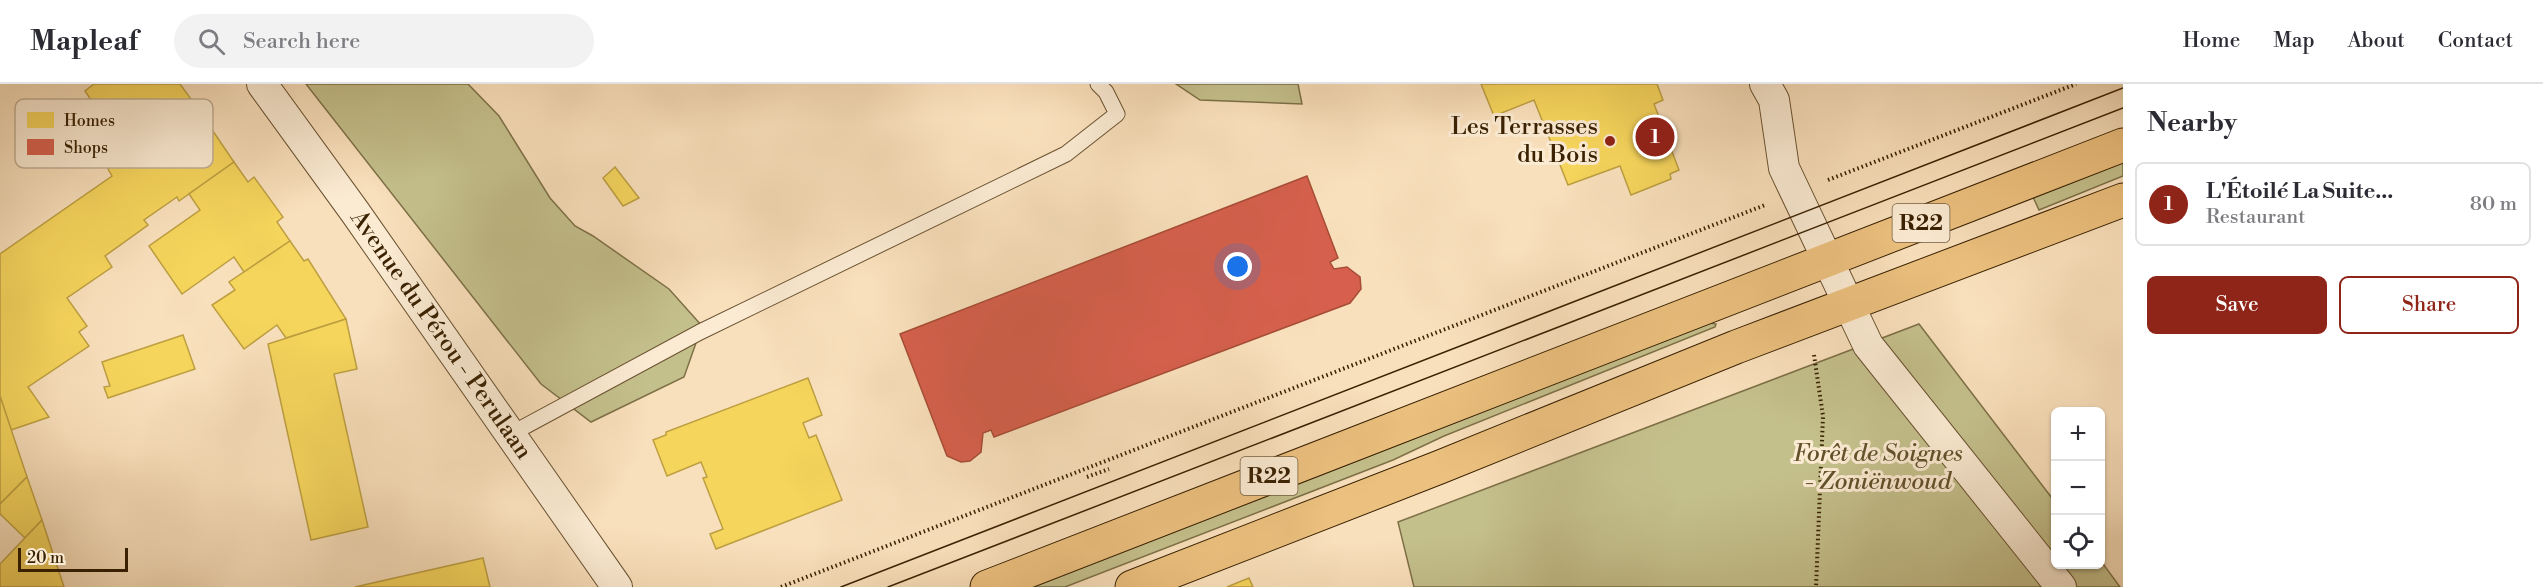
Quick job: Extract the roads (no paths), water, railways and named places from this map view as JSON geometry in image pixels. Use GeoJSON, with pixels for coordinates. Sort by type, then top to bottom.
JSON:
{"type":"FeatureCollection","features":[{"type":"Feature","properties":{"kind":"main road","name":"R22"},"geometry":{"type":"LineString","coordinates":[[987,587],[2123,145]]}},
{"type":"Feature","properties":{"kind":"main road","name":"R22"},"geometry":{"type":"LineString","coordinates":[[1132,587],[1440,467],[1736,347],[2123,200]]}},
{"type":"Feature","properties":{"kind":"street","name":"Avenue du Pérou - Perulaan"},"geometry":{"type":"LineString","coordinates":[[262,84],[355,212],[617,587]]}},
{"type":"Feature","properties":{"kind":"street"},"geometry":{"type":"LineString","coordinates":[[1766,84],[1774,100],[1784,168],[1868,345],[2061,587]]}},
{"type":"Feature","properties":{"kind":"lane"},"geometry":{"type":"LineString","coordinates":[[509,435],[700,332],[1066,154],[1117,114],[1106,92],[1098,84]]}},
{"type":"Feature","properties":{"kind":"tram line"},"geometry":{"type":"LineString","coordinates":[[841,587],[2123,88]]}},
{"type":"Feature","properties":{"kind":"tram line"},"geometry":{"type":"LineString","coordinates":[[888,587],[2123,108]]}},
{"type":"Feature","properties":{"kind":"place","name":"L'Étoilé La Suite..."},"geometry":{"type":"Point","coordinates":[1655,137]}},
{"type":"Feature","properties":{"kind":"place","name":"Les Terrasses du Bois"},"geometry":{"type":"Point","coordinates":[1610,141]}},
{"type":"Feature","properties":{"kind":"park label","name":"Forêt de Soignes - Zoniënwoud"},"geometry":{"type":"Point","coordinates":[1878,468]}}]}
